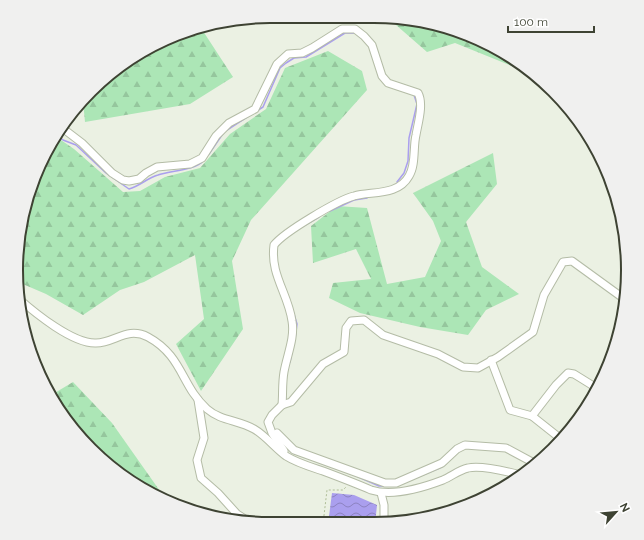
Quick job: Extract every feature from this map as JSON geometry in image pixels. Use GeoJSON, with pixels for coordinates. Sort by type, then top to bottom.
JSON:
{"type":"FeatureCollection","features":[{"type":"Feature","properties":{"kind":"street"},"geometry":{"type":"LineString","coordinates":[[67,131],[82,143],[112,173],[122,180],[129,181],[139,179],[157,167],[190,164],[202,158],[216,136],[229,123],[255,109],[277,64],[288,54],[302,53],[342,29],[355,30],[364,36],[372,45],[382,76],[388,83],[418,93],[421,103],[414,143],[412,171],[409,178],[401,185],[385,192],[354,196],[344,200],[283,235],[274,245],[274,264],[278,281],[289,307],[293,331],[284,373],[282,406]]}},
{"type":"Feature","properties":{"kind":"street"},"geometry":{"type":"LineString","coordinates":[[268,422],[282,406],[291,402],[323,364],[344,352],[346,328],[351,321],[364,320],[383,335],[438,354],[463,367],[478,368],[517,345],[533,332],[544,295],[563,262],[572,261],[619,296]]}},
{"type":"Feature","properties":{"kind":"street"},"geometry":{"type":"LineString","coordinates":[[25,303],[66,333],[89,342],[99,343],[123,334],[147,336],[162,346],[174,357],[197,398],[211,412],[222,418],[254,429],[287,456],[381,493],[398,491],[435,482],[467,468],[476,467],[513,473]]}},
{"type":"Feature","properties":{"kind":"street"},"geometry":{"type":"LineString","coordinates":[[491,360],[510,410],[532,416],[557,436]]}},
{"type":"Feature","properties":{"kind":"street"},"geometry":{"type":"LineString","coordinates":[[532,416],[559,381],[568,373],[574,374],[593,385]]}},
{"type":"Feature","properties":{"kind":"street"},"geometry":{"type":"LineString","coordinates":[[197,398],[204,438],[197,460],[201,478],[218,493],[238,515]]}},
{"type":"Feature","properties":{"kind":"street"},"geometry":{"type":"LineString","coordinates":[[268,422],[272,433],[287,456]]}},
{"type":"Feature","properties":{"kind":"street"},"geometry":{"type":"LineString","coordinates":[[268,422],[280,438],[294,450],[385,483],[396,483],[442,463],[457,449],[465,446],[506,448],[530,461]]}},
{"type":"Feature","properties":{"kind":"street"},"geometry":{"type":"LineString","coordinates":[[381,493],[384,505],[384,516]]}},
{"type":"Feature","properties":{"kind":"path"},"geometry":{"type":"LineString","coordinates":[[324,517],[327,490],[343,490],[348,480]]}},
{"type":"Feature","properties":{"kind":"green space"},"geometry":{"type":"Polygon","coordinates":[[[395,24],[438,31],[453,36],[483,48],[513,67],[455,43],[427,52],[395,24]]]}},
{"type":"Feature","properties":{"kind":"green space"},"geometry":{"type":"Polygon","coordinates":[[[204,32],[233,77],[190,104],[85,122],[84,107],[95,95],[120,74],[146,56],[161,48],[204,32]]]}},
{"type":"Feature","properties":{"kind":"green space"},"geometry":{"type":"Polygon","coordinates":[[[328,51],[362,71],[367,90],[251,220],[232,261],[243,329],[201,391],[176,344],[204,319],[195,255],[144,282],[120,290],[83,315],[46,294],[24,285],[23,270],[25,238],[31,206],[48,161],[60,140],[74,149],[123,192],[140,191],[165,177],[200,168],[230,134],[266,109],[285,68],[328,51]]]}},
{"type":"Feature","properties":{"kind":"green space"},"geometry":{"type":"Polygon","coordinates":[[[493,153],[497,184],[466,222],[482,267],[519,294],[486,310],[468,335],[420,327],[360,313],[329,298],[333,283],[371,279],[356,249],[313,263],[311,226],[337,206],[367,208],[387,284],[425,277],[441,241],[433,221],[413,193],[493,153]]]}},
{"type":"Feature","properties":{"kind":"green space"},"geometry":{"type":"Polygon","coordinates":[[[73,382],[112,423],[160,492],[146,484],[120,466],[95,445],[74,420],[55,393],[73,382]]]}},
{"type":"Feature","properties":{"kind":"water"},"geometry":{"type":"Polygon","coordinates":[[[332,493],[354,495],[377,505],[376,517],[329,517],[332,493]]]}},
{"type":"Feature","properties":{"kind":"waterway"},"geometry":{"type":"LineString","coordinates":[[227,130],[263,107],[280,68],[286,63],[294,58],[306,57],[345,33],[355,33]]}},
{"type":"Feature","properties":{"kind":"waterway"},"geometry":{"type":"LineString","coordinates":[[397,182],[404,173],[408,161],[409,138],[417,104],[414,95]]}},
{"type":"Feature","properties":{"kind":"waterway"},"geometry":{"type":"LineString","coordinates":[[209,154],[224,132]]}},
{"type":"Feature","properties":{"kind":"waterway"},"geometry":{"type":"LineString","coordinates":[[61,138],[76,145],[106,173],[129,189],[154,176],[189,168],[200,164],[203,161]]}},
{"type":"Feature","properties":{"kind":"waterway"},"geometry":{"type":"LineString","coordinates":[[330,211],[354,200],[367,198]]}},
{"type":"Feature","properties":{"kind":"waterway"},"geometry":{"type":"LineString","coordinates":[[300,228],[319,217]]}},
{"type":"Feature","properties":{"kind":"waterway"},"geometry":{"type":"LineString","coordinates":[[293,311],[297,324],[295,339]]}},
{"type":"Feature","properties":{"kind":"waterway"},"geometry":{"type":"LineString","coordinates":[[290,362],[292,352]]}},
{"type":"Feature","properties":{"kind":"waterway"},"geometry":{"type":"LineString","coordinates":[[401,484],[442,467]]}},
{"type":"Feature","properties":{"kind":"waterway"},"geometry":{"type":"LineString","coordinates":[[354,475],[379,486],[394,486]]}}]}
